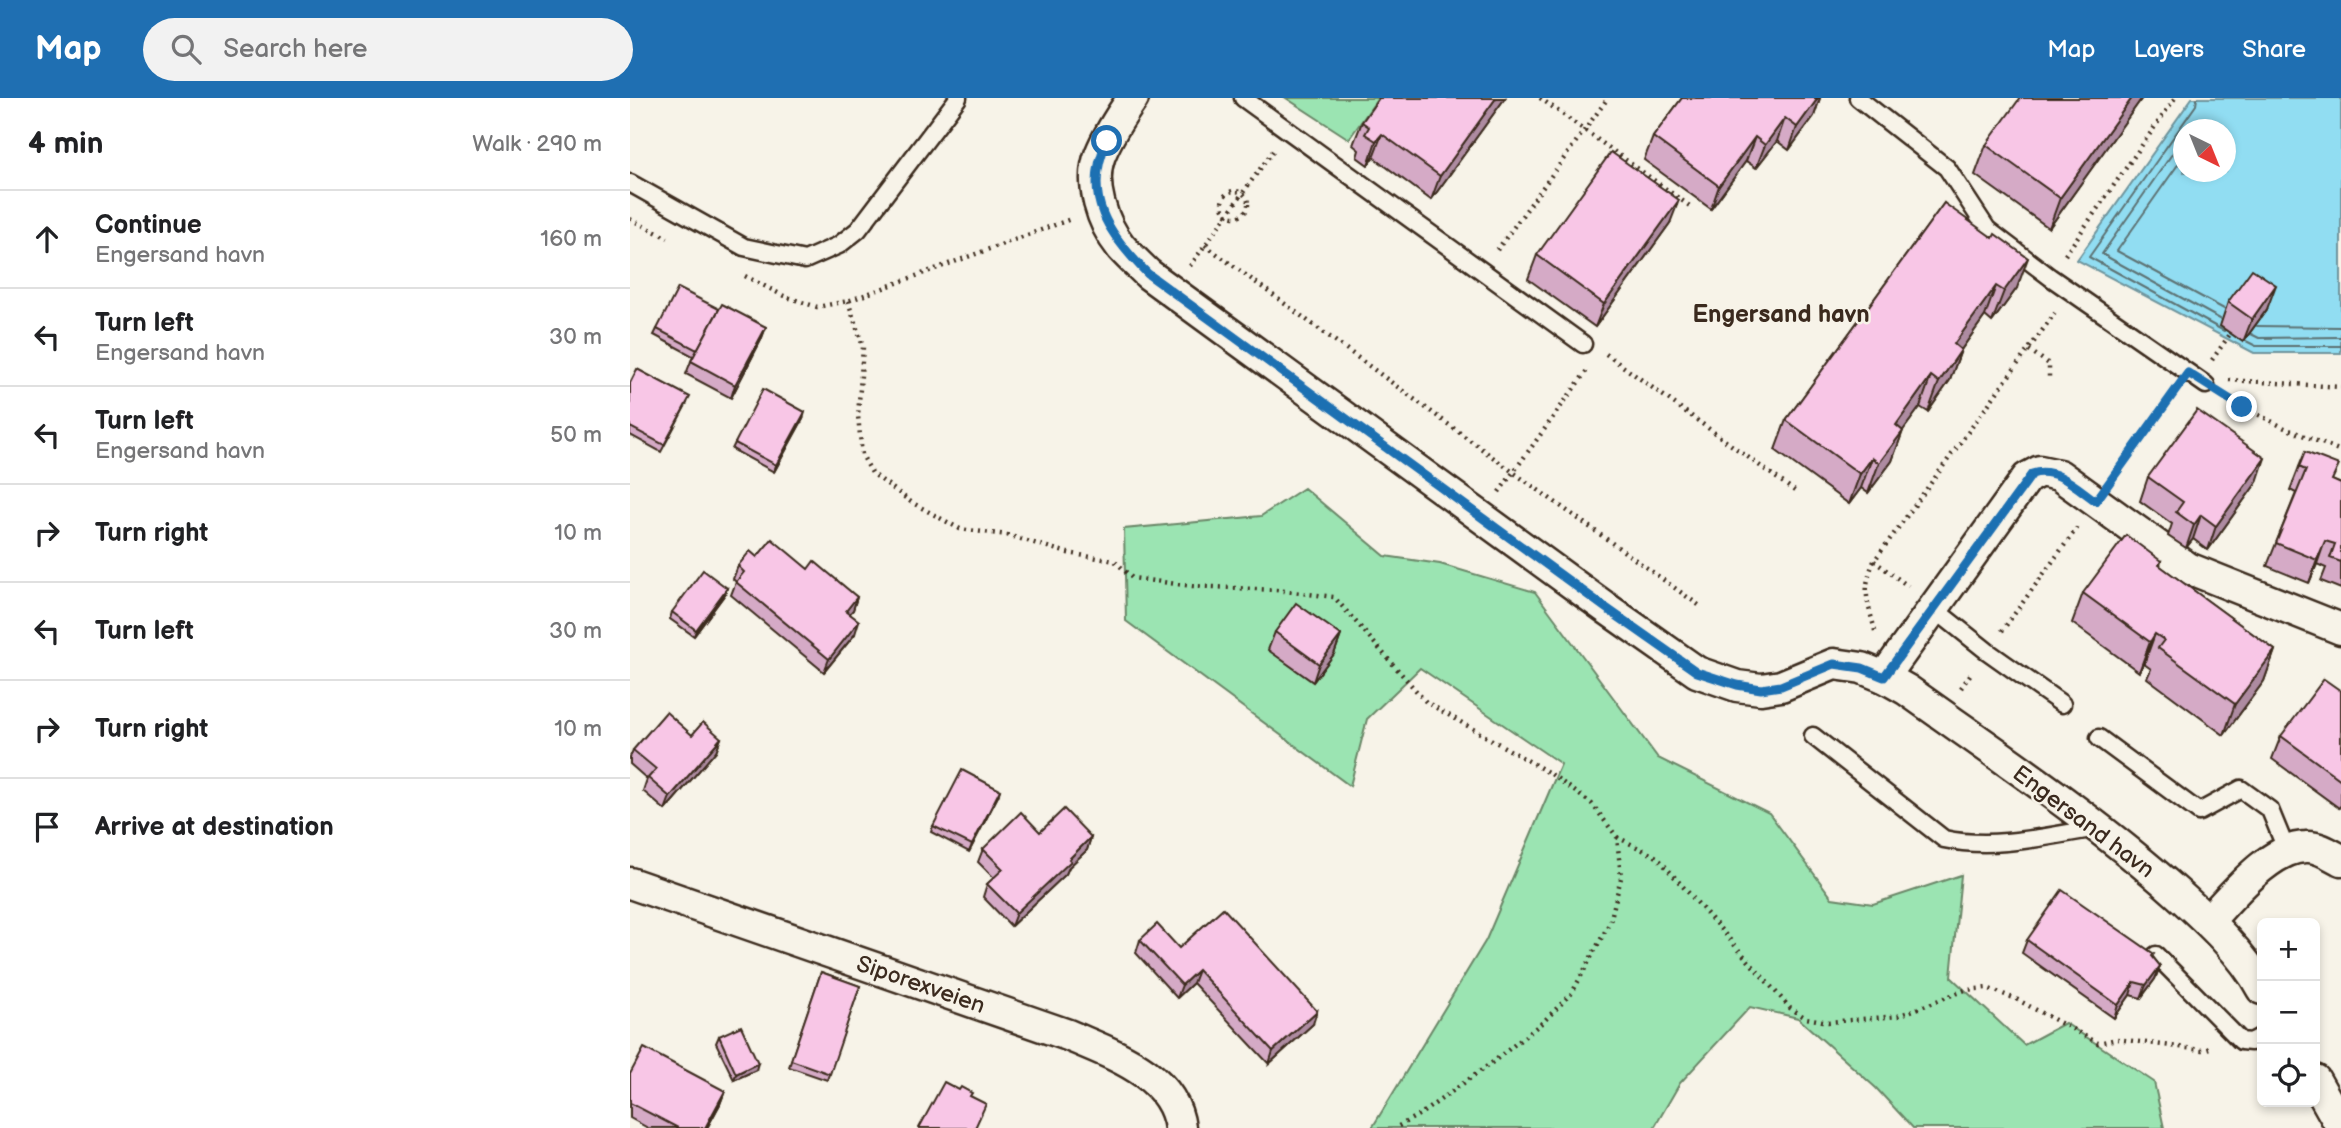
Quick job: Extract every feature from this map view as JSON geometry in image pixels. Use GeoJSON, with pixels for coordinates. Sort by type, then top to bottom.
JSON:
{"type":"FeatureCollection","features":[{"type":"Feature","properties":{"kind":"street","name":"Engersand havn"},"geometry":{"type":"LineString","coordinates":[[1133,98],[1100,156],[1096,172],[1100,205],[1109,227],[1121,247],[1148,274],[1697,672],[1714,679],[1761,689],[1781,686],[1834,664],[1862,668],[1907,690],[2132,853],[2208,921],[2258,981]]}},
{"type":"Feature","properties":{"kind":"street"},"geometry":{"type":"LineString","coordinates":[[1884,677],[2027,478],[2040,471],[2059,475],[2188,568],[2341,629]]}},
{"type":"Feature","properties":{"kind":"street"},"geometry":{"type":"LineString","coordinates":[[2208,921],[2241,887],[2286,849],[2307,846],[2320,849],[2341,860]]}},
{"type":"Feature","properties":{"kind":"street","name":"Siporexveien"},"geometry":{"type":"LineString","coordinates":[[630,883],[1068,1035],[1113,1055],[1149,1075],[1163,1090],[1171,1101],[1180,1128]]}},
{"type":"Feature","properties":{"kind":"street"},"geometry":{"type":"LineString","coordinates":[[2320,1089],[2341,1126]]}},
{"type":"Feature","properties":{"kind":"lane"},"geometry":{"type":"LineString","coordinates":[[630,183],[744,247],[805,260],[839,245],[858,230],[958,98]]}},
{"type":"Feature","properties":{"kind":"lane"},"geometry":{"type":"LineString","coordinates":[[1243,98],[1583,344]]}},
{"type":"Feature","properties":{"kind":"lane"},"geometry":{"type":"LineString","coordinates":[[1858,98],[1947,168],[1987,229],[2071,292],[2206,385]]}},
{"type":"Feature","properties":{"kind":"lane"},"geometry":{"type":"LineString","coordinates":[[1933,608],[1987,651],[2062,704]]}},
{"type":"Feature","properties":{"kind":"lane"},"geometry":{"type":"LineString","coordinates":[[1813,736],[1944,839],[1979,844],[2097,828]]}},
{"type":"Feature","properties":{"kind":"lane"},"geometry":{"type":"LineString","coordinates":[[2099,738],[2199,812],[2241,789],[2270,810],[2286,849]]}},
{"type":"Feature","properties":{"kind":"lane"},"geometry":{"type":"LineString","coordinates":[[2156,956],[2241,1041],[2251,1042],[2257,1039]]}},
{"type":"Feature","properties":{"kind":"path"},"geometry":{"type":"LineString","coordinates":[[1540,98],[1691,207]]}},
{"type":"Feature","properties":{"kind":"path"},"geometry":{"type":"LineString","coordinates":[[1483,271],[1608,98]]}},
{"type":"Feature","properties":{"kind":"path"},"geometry":{"type":"LineString","coordinates":[[2050,277],[2175,98]]}},
{"type":"Feature","properties":{"kind":"path"},"geometry":{"type":"LineString","coordinates":[[1172,291],[1287,130]]}},
{"type":"Feature","properties":{"kind":"path"},"geometry":{"type":"LineString","coordinates":[[1232,192],[1242,194],[1247,202],[1247,210],[1236,217],[1227,214],[1223,208],[1226,195],[1232,192]]}},
{"type":"Feature","properties":{"kind":"path"},"geometry":{"type":"LineString","coordinates":[[1205,245],[1700,606]]}},
{"type":"Feature","properties":{"kind":"path"},"geometry":{"type":"LineString","coordinates":[[1884,677],[1879,644],[1866,595],[1867,576],[1874,561],[2071,292]]}},
{"type":"Feature","properties":{"kind":"path"},"geometry":{"type":"LineString","coordinates":[[848,301],[863,347],[858,416],[862,455],[872,473],[911,502],[960,529],[1007,535],[1068,553],[1115,561],[1132,578],[1192,586],[1276,590],[1334,597],[1426,702],[1551,774],[1591,804],[1617,836],[1657,857],[1790,1007],[1805,1018],[1828,1022],[1898,1016],[1965,990],[1987,988],[2017,999],[2098,1043],[2117,1039],[2202,1050],[2241,1041]]}},
{"type":"Feature","properties":{"kind":"path"},"geometry":{"type":"LineString","coordinates":[[1941,714],[2188,373],[2208,366],[2239,322]]}},
{"type":"Feature","properties":{"kind":"path"},"geometry":{"type":"LineString","coordinates":[[1583,344],[1601,351],[1796,492]]}},
{"type":"Feature","properties":{"kind":"path"},"geometry":{"type":"LineString","coordinates":[[2029,350],[2049,365],[2049,379]]}},
{"type":"Feature","properties":{"kind":"path"},"geometry":{"type":"LineString","coordinates":[[1480,517],[1601,351]]}},
{"type":"Feature","properties":{"kind":"path"},"geometry":{"type":"LineString","coordinates":[[2341,387],[2217,379],[2206,385],[2242,407],[2341,451]]}},
{"type":"Feature","properties":{"kind":"path"},"geometry":{"type":"LineString","coordinates":[[1874,561],[1933,608]]}},
{"type":"Feature","properties":{"kind":"path"},"geometry":{"type":"LineString","coordinates":[[1395,1128],[1422,1113],[1493,1062],[1544,1021],[1572,993],[1610,922],[1621,878],[1617,836]]}},
{"type":"Feature","properties":{"kind":"green space"},"geometry":{"type":"Polygon","coordinates":[[[1286,98],[1378,98],[1349,139],[1286,98]]]}},
{"type":"Feature","properties":{"kind":"green space"},"geometry":{"type":"Polygon","coordinates":[[[1304,488],[1385,556],[1440,564],[1535,592],[1658,758],[1769,813],[1832,898],[1873,904],[1961,875],[1951,977],[2024,1045],[2065,1023],[2154,1082],[2164,1128],[1913,1128],[1876,1088],[1798,1018],[1750,1007],[1680,1083],[1654,1128],[1372,1128],[1486,940],[1561,764],[1420,668],[1367,719],[1350,786],[1126,621],[1124,529],[1261,516],[1304,488]]]}},
{"type":"Feature","properties":{"kind":"water"},"geometry":{"type":"Polygon","coordinates":[[[2192,98],[2341,98],[2341,353],[2254,353],[2077,260],[2173,125],[2173,182],[2236,182],[2236,119],[2177,119],[2192,98]]]}},
{"type":"Feature","properties":{"kind":"building"},"geometry":{"type":"Polygon","coordinates":[[[1379,98],[1496,98],[1440,176],[1382,134],[1376,141],[1365,134],[1369,127],[1362,122],[1379,98]]]}},
{"type":"Feature","properties":{"kind":"building"},"geometry":{"type":"Polygon","coordinates":[[[1682,98],[1818,98],[1797,127],[1785,118],[1765,145],[1755,137],[1719,186],[1653,137],[1682,98]]]}},
{"type":"Feature","properties":{"kind":"building"},"geometry":{"type":"Polygon","coordinates":[[[2020,98],[2132,98],[2060,198],[1986,145],[2020,98]]]}},
{"type":"Feature","properties":{"kind":"building"},"geometry":{"type":"Polygon","coordinates":[[[1611,152],[1679,200],[1604,304],[1537,255],[1611,152]]]}},
{"type":"Feature","properties":{"kind":"building"},"geometry":{"type":"Polygon","coordinates":[[[1944,203],[1993,238],[1995,234],[2028,258],[2004,291],[1996,286],[1954,344],[1961,350],[1939,382],[1931,376],[1896,425],[1903,431],[1879,463],[1872,458],[1860,474],[1786,420],[1944,203]]]}},
{"type":"Feature","properties":{"kind":"building"},"geometry":{"type":"Polygon","coordinates":[[[2252,269],[2276,285],[2252,319],[2228,302],[2252,269]]]}},
{"type":"Feature","properties":{"kind":"building"},"geometry":{"type":"Polygon","coordinates":[[[678,288],[719,309],[697,350],[657,329],[678,288]]]}},
{"type":"Feature","properties":{"kind":"building"},"geometry":{"type":"Polygon","coordinates":[[[722,304],[766,327],[735,385],[691,361],[722,304]]]}},
{"type":"Feature","properties":{"kind":"building"},"geometry":{"type":"Polygon","coordinates":[[[637,369],[690,397],[664,445],[630,427],[630,383],[637,369]]]}},
{"type":"Feature","properties":{"kind":"building"},"geometry":{"type":"Polygon","coordinates":[[[763,389],[805,412],[776,465],[735,443],[763,389]]]}},
{"type":"Feature","properties":{"kind":"building"},"geometry":{"type":"Polygon","coordinates":[[[2197,410],[2265,458],[2216,526],[2201,515],[2194,525],[2176,512],[2183,502],[2148,477],[2197,410]]]}},
{"type":"Feature","properties":{"kind":"building"},"geometry":{"type":"Polygon","coordinates":[[[2305,452],[2339,465],[2332,480],[2341,484],[2341,562],[2330,558],[2335,544],[2325,541],[2317,560],[2276,543],[2306,470],[2299,467],[2305,452]]]}},
{"type":"Feature","properties":{"kind":"building"},"geometry":{"type":"Polygon","coordinates":[[[2126,535],[2161,561],[2159,565],[2275,650],[2235,704],[2158,648],[2164,640],[2155,634],[2150,642],[2083,593],[2126,535]]]}},
{"type":"Feature","properties":{"kind":"building"},"geometry":{"type":"Polygon","coordinates":[[[772,539],[808,569],[814,561],[857,597],[846,611],[859,621],[829,659],[736,582],[744,572],[738,566],[750,551],[757,557],[772,539]]]}},
{"type":"Feature","properties":{"kind":"building"},"geometry":{"type":"Polygon","coordinates":[[[703,570],[727,588],[696,630],[672,612],[703,570]]]}},
{"type":"Feature","properties":{"kind":"building"},"geometry":{"type":"Polygon","coordinates":[[[1296,603],[1341,635],[1319,664],[1275,632],[1296,603]]]}},
{"type":"Feature","properties":{"kind":"building"},"geometry":{"type":"Polygon","coordinates":[[[2324,679],[2341,691],[2341,780],[2281,736],[2324,679]]]}},
{"type":"Feature","properties":{"kind":"building"},"geometry":{"type":"Polygon","coordinates":[[[666,712],[692,735],[703,722],[721,738],[670,797],[648,778],[656,769],[633,750],[666,712]]]}},
{"type":"Feature","properties":{"kind":"building"},"geometry":{"type":"Polygon","coordinates":[[[962,770],[1000,790],[972,845],[933,826],[962,770]]]}},
{"type":"Feature","properties":{"kind":"building"},"geometry":{"type":"Polygon","coordinates":[[[1064,809],[1091,837],[1069,859],[1071,861],[1016,913],[987,884],[1003,869],[983,849],[1021,812],[1040,832],[1064,809]]]}},
{"type":"Feature","properties":{"kind":"building"},"geometry":{"type":"Polygon","coordinates":[[[2062,890],[2154,954],[2152,956],[2160,966],[2146,985],[2134,982],[2118,1005],[2027,940],[2062,890]]]}},
{"type":"Feature","properties":{"kind":"building"},"geometry":{"type":"Polygon","coordinates":[[[1223,908],[1317,1011],[1273,1051],[1198,970],[1182,985],[1140,940],[1157,924],[1179,948],[1223,908]]]}},
{"type":"Feature","properties":{"kind":"building"},"geometry":{"type":"Polygon","coordinates":[[[821,972],[860,986],[830,1074],[791,1060],[821,972]]]}},
{"type":"Feature","properties":{"kind":"building"},"geometry":{"type":"Polygon","coordinates":[[[741,1026],[758,1063],[736,1074],[719,1036],[741,1026]]]}},
{"type":"Feature","properties":{"kind":"building"},"geometry":{"type":"Polygon","coordinates":[[[644,1048],[725,1091],[705,1128],[678,1128],[630,1103],[630,1074],[644,1048]]]}},
{"type":"Feature","properties":{"kind":"building"},"geometry":{"type":"Polygon","coordinates":[[[944,1082],[959,1090],[961,1087],[972,1093],[970,1096],[986,1104],[975,1128],[919,1128],[944,1082]]]}},
{"type":"Feature","properties":{"kind":"district","name":"Engersand havn"},"geometry":{"type":"Point","coordinates":[1781,314]}},
{"type":"Feature","properties":{"kind":"route"},"geometry":{"type":"LineString","coordinates":[[1107,141],[1096,172],[1100,205],[1121,247],[1148,274],[1697,672],[1737,685],[1761,689],[1781,686],[1834,664],[1847,664],[1884,677],[2032,474],[2045,471],[2059,475],[2096,501],[2188,373],[2242,407]]}}]}
